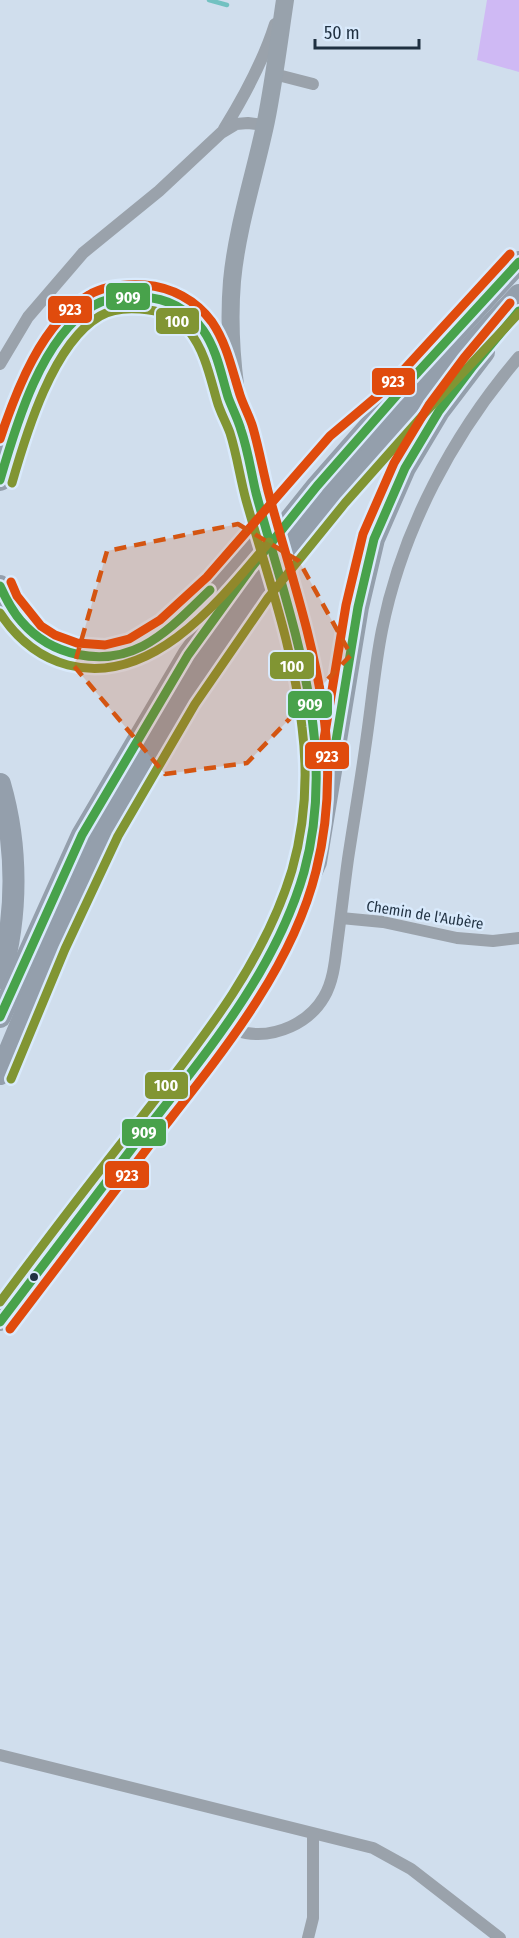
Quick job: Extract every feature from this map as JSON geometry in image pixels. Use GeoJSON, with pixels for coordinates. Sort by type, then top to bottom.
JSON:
{"type":"FeatureCollection","features":[{"type":"Feature","properties":{"kind":"highway"},"geometry":{"type":"LineString","coordinates":[[0,1017],[82,835],[188,655],[250,568],[317,486],[519,262]]}},
{"type":"Feature","properties":{"kind":"highway"},"geometry":{"type":"LineString","coordinates":[[0,1074],[54,944],[107,831],[185,697],[258,591],[336,495],[519,295]]}},
{"type":"Feature","properties":{"kind":"highway"},"geometry":{"type":"LineString","coordinates":[[0,480],[21,416],[52,348],[68,326],[81,315],[95,304],[110,300],[145,297],[178,305],[188,313],[208,338],[216,355],[230,405],[241,429]]}},
{"type":"Feature","properties":{"kind":"highway"},"geometry":{"type":"LineString","coordinates":[[294,902],[316,862],[358,607],[375,539],[405,468],[439,411],[472,366],[519,311]]}},
{"type":"Feature","properties":{"kind":"highway"},"geometry":{"type":"LineString","coordinates":[[0,586],[6,602],[20,621],[33,635],[50,646],[75,655],[106,657],[134,650],[166,630],[216,585],[338,445],[396,396]]}},
{"type":"Feature","properties":{"kind":"highway"},"geometry":{"type":"LineString","coordinates":[[0,784],[10,829],[13,877],[10,928],[0,978]]}},
{"type":"Feature","properties":{"kind":"main road"},"geometry":{"type":"LineString","coordinates":[[0,1322],[225,1025],[264,968],[294,902],[305,868],[312,833],[317,764],[312,696],[241,429],[232,351],[232,282],[238,243],[266,123],[284,0]]}},
{"type":"Feature","properties":{"kind":"street"},"geometry":{"type":"LineString","coordinates":[[221,133],[246,94],[265,56],[284,0]]}},
{"type":"Feature","properties":{"kind":"street"},"geometry":{"type":"LineString","coordinates":[[274,74],[313,84]]}},
{"type":"Feature","properties":{"kind":"street"},"geometry":{"type":"LineString","coordinates":[[0,364],[28,317],[83,253],[159,191],[221,133],[236,124],[266,123]]}},
{"type":"Feature","properties":{"kind":"street"},"geometry":{"type":"LineString","coordinates":[[225,1025],[244,1033],[277,1032],[296,1025],[315,1010],[325,996],[333,972],[382,630],[399,567],[418,518],[468,425],[519,357]]}},
{"type":"Feature","properties":{"kind":"street","name":"Chemin de l'Aubère"},"geometry":{"type":"LineString","coordinates":[[340,918],[383,922],[457,938],[493,941],[519,938]]}},
{"type":"Feature","properties":{"kind":"street"},"geometry":{"type":"LineString","coordinates":[[0,1755],[373,1848],[411,1869],[500,1938]]}},
{"type":"Feature","properties":{"kind":"street"},"geometry":{"type":"LineString","coordinates":[[308,1938],[313,1918],[313,1834]]}},
{"type":"Feature","properties":{"kind":"highlighted area"},"geometry":{"type":"Polygon","coordinates":[[[238,524],[299,561],[351,655],[247,763],[165,774],[74,666],[107,551],[238,524]]]}},
{"type":"Feature","properties":{"kind":"shaded area"},"geometry":{"type":"Polygon","coordinates":[[[487,0],[519,0],[519,72],[477,60],[487,0]]]}},
{"type":"Feature","properties":{"kind":"waterway"},"geometry":{"type":"LineString","coordinates":[[209,0],[227,5]]}},
{"type":"Feature","properties":{"kind":"transit line","name":"923"},"geometry":{"type":"LineString","coordinates":[[11,582],[17,596],[41,626],[55,635],[77,643],[105,645],[129,639],[160,620],[207,577],[330,436],[388,387],[510,254]]}},
{"type":"Feature","properties":{"kind":"transit line","name":"909"},"geometry":{"type":"LineString","coordinates":[[0,1017],[82,835],[188,655],[251,568],[317,486],[519,262]]}},
{"type":"Feature","properties":{"kind":"transit line","name":"923"},"geometry":{"type":"LineString","coordinates":[[0,439],[23,379],[44,340],[72,307],[89,295],[116,286],[155,286],[182,296],[206,314],[225,348],[250,420],[308,633],[325,725],[328,773],[325,821],[316,871],[304,909],[269,981],[223,1050],[10,1329]]}},
{"type":"Feature","properties":{"kind":"transit line","name":"909"},"geometry":{"type":"LineString","coordinates":[[0,480],[33,384],[59,339],[75,320],[98,303],[130,297],[168,302],[191,316],[203,330],[212,346],[246,445],[256,493],[306,680],[313,728],[316,775],[314,823],[304,872],[291,909],[256,980],[211,1046],[0,1322]]}},
{"type":"Feature","properties":{"kind":"transit line","name":"923"},"geometry":{"type":"LineString","coordinates":[[323,745],[346,605],[363,534],[394,463],[429,405],[464,358],[510,303]]}},
{"type":"Feature","properties":{"kind":"transit line","name":"100"},"geometry":{"type":"LineString","coordinates":[[0,1302],[203,1037],[245,973],[264,940],[292,870],[300,835],[305,781],[304,745],[298,698],[286,641],[246,500],[230,433],[218,405],[203,356],[189,331],[167,315],[135,309],[109,312],[83,329],[68,347],[44,391],[25,440],[12,483]]}},
{"type":"Feature","properties":{"kind":"transit line","name":"909"},"geometry":{"type":"LineString","coordinates":[[335,747],[358,607],[374,539],[405,468],[439,411],[519,311]]}},
{"type":"Feature","properties":{"kind":"transit line","name":"100"},"geometry":{"type":"LineString","coordinates":[[11,1079],[65,949],[118,836],[195,704],[268,598],[345,503],[424,414],[519,313]]}},
{"type":"Feature","properties":{"kind":"transit line","name":"100"},"geometry":{"type":"LineString","coordinates":[[0,613],[29,646],[57,662],[99,668],[129,663],[156,651],[207,612],[269,542]]}},
{"type":"Feature","properties":{"kind":"transit line","name":"909"},"geometry":{"type":"LineString","coordinates":[[0,586],[15,613],[33,633],[62,650],[94,657],[111,656],[143,646],[170,627],[210,590]]}}]}
